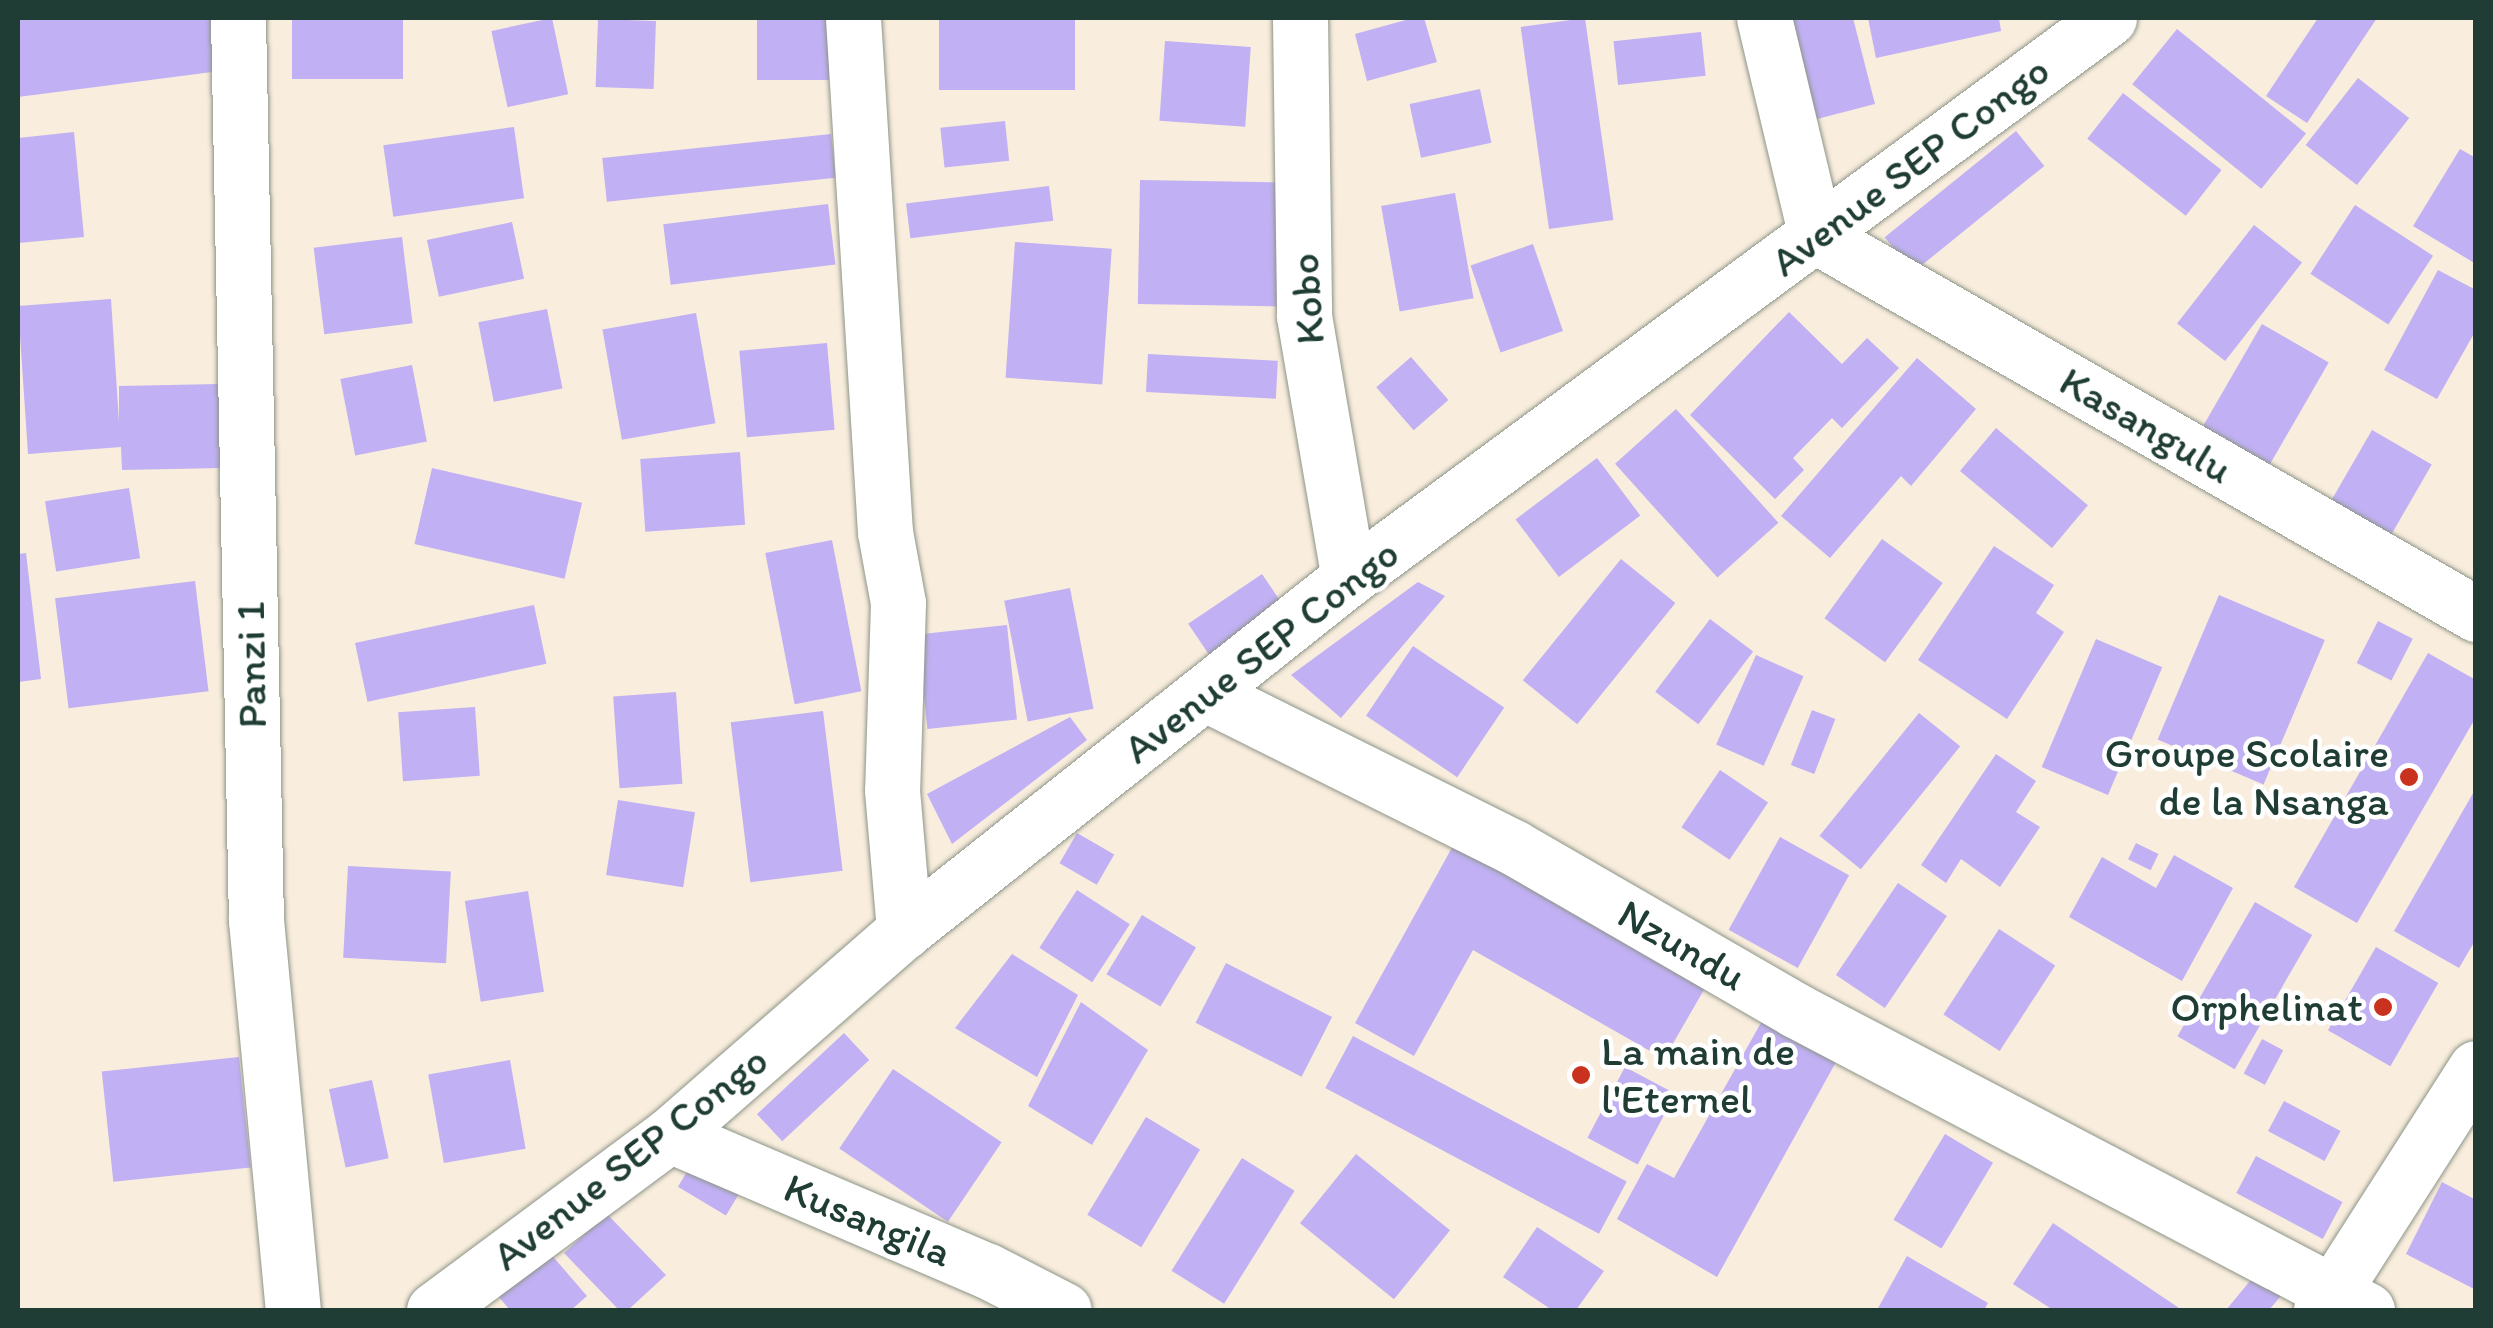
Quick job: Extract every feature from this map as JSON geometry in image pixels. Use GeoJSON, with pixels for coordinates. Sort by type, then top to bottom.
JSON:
{"type":"FeatureCollection","features":[{"type":"Feature","properties":{"kind":"street","name":"Panzi 1"},"geometry":{"type":"LineString","coordinates":[[238,18],[256,920],[293,1310]]}},
{"type":"Feature","properties":{"kind":"street"},"geometry":{"type":"LineString","coordinates":[[852,18],[886,532],[898,602],[892,790],[904,931]]}},
{"type":"Feature","properties":{"kind":"street","name":"Kobo"},"geometry":{"type":"LineString","coordinates":[[1300,18],[1304,316],[1350,578]]}},
{"type":"Feature","properties":{"kind":"street"},"geometry":{"type":"LineString","coordinates":[[1764,18],[1816,236]]}},
{"type":"Feature","properties":{"kind":"street","name":"Avenue SEP Congo"},"geometry":{"type":"LineString","coordinates":[[434,1310],[670,1135],[904,931],[1208,695],[1350,578],[2109,18]]}},
{"type":"Feature","properties":{"kind":"street","name":"Kasangulu"},"geometry":{"type":"LineString","coordinates":[[1816,236],[2476,614]]}},
{"type":"Feature","properties":{"kind":"street","name":"Nzundu"},"geometry":{"type":"LineString","coordinates":[[1208,695],[1514,847],[1795,1010],[2341,1305]]}},
{"type":"Feature","properties":{"kind":"street"},"geometry":{"type":"LineString","coordinates":[[2341,1305],[2476,1068]]}},
{"type":"Feature","properties":{"kind":"street","name":"Kusangila"},"geometry":{"type":"LineString","coordinates":[[670,1135],[988,1270],[1064,1310]]}},
{"type":"Feature","properties":{"kind":"building"},"geometry":{"type":"Polygon","coordinates":[[[18,18],[213,18],[220,71],[18,97],[18,18]]]}},
{"type":"Feature","properties":{"kind":"building"},"geometry":{"type":"Polygon","coordinates":[[[292,18],[403,18],[403,79],[292,79],[292,18]]]}},
{"type":"Feature","properties":{"kind":"building"},"geometry":{"type":"Polygon","coordinates":[[[552,18],[568,94],[508,107],[491,31],[552,18]]]}},
{"type":"Feature","properties":{"kind":"building"},"geometry":{"type":"Polygon","coordinates":[[[757,18],[829,18],[829,80],[757,80],[757,18]]]}},
{"type":"Feature","properties":{"kind":"building"},"geometry":{"type":"Polygon","coordinates":[[[939,18],[1075,18],[1075,90],[939,90],[939,18]]]}},
{"type":"Feature","properties":{"kind":"building"},"geometry":{"type":"Polygon","coordinates":[[[1424,18],[1437,62],[1367,81],[1355,34],[1424,18]]]}},
{"type":"Feature","properties":{"kind":"building"},"geometry":{"type":"Polygon","coordinates":[[[1585,18],[1613,220],[1549,229],[1521,27],[1585,18]]]}},
{"type":"Feature","properties":{"kind":"building"},"geometry":{"type":"Polygon","coordinates":[[[1790,18],[1853,18],[1875,104],[1817,119],[1790,18]]]}},
{"type":"Feature","properties":{"kind":"building"},"geometry":{"type":"Polygon","coordinates":[[[1868,18],[1999,18],[2001,31],[1876,58],[1868,18]]]}},
{"type":"Feature","properties":{"kind":"building"},"geometry":{"type":"Polygon","coordinates":[[[2318,18],[2377,18],[2307,123],[2266,96],[2318,18]]]}},
{"type":"Feature","properties":{"kind":"building"},"geometry":{"type":"Polygon","coordinates":[[[598,19],[656,21],[654,89],[596,87],[598,19]]]}},
{"type":"Feature","properties":{"kind":"building"},"geometry":{"type":"Polygon","coordinates":[[[2177,29],[2306,133],[2261,189],[2132,84],[2177,29]]]}},
{"type":"Feature","properties":{"kind":"building"},"geometry":{"type":"Polygon","coordinates":[[[1701,32],[1706,76],[1618,85],[1613,41],[1701,32]]]}},
{"type":"Feature","properties":{"kind":"building"},"geometry":{"type":"Polygon","coordinates":[[[1165,41],[1251,47],[1245,127],[1159,121],[1165,41]]]}},
{"type":"Feature","properties":{"kind":"building"},"geometry":{"type":"Polygon","coordinates":[[[2358,78],[2409,118],[2357,185],[2306,145],[2358,78]]]}},
{"type":"Feature","properties":{"kind":"building"},"geometry":{"type":"Polygon","coordinates":[[[1480,89],[1491,143],[1421,158],[1410,104],[1480,89]]]}},
{"type":"Feature","properties":{"kind":"building"},"geometry":{"type":"Polygon","coordinates":[[[2123,93],[2222,170],[2186,216],[2087,139],[2123,93]]]}},
{"type":"Feature","properties":{"kind":"building"},"geometry":{"type":"Polygon","coordinates":[[[1005,121],[1009,161],[945,168],[940,128],[1005,121]]]}},
{"type":"Feature","properties":{"kind":"building"},"geometry":{"type":"Polygon","coordinates":[[[514,127],[524,198],[393,217],[383,145],[514,127]]]}},
{"type":"Feature","properties":{"kind":"building"},"geometry":{"type":"Polygon","coordinates":[[[2016,131],[2044,166],[1913,272],[1885,237],[2016,131]]]}},
{"type":"Feature","properties":{"kind":"building"},"geometry":{"type":"Polygon","coordinates":[[[74,132],[84,237],[18,243],[18,138],[74,132]]]}},
{"type":"Feature","properties":{"kind":"building"},"geometry":{"type":"Polygon","coordinates":[[[831,134],[836,178],[607,202],[602,158],[831,134]]]}},
{"type":"Feature","properties":{"kind":"building"},"geometry":{"type":"Polygon","coordinates":[[[2460,149],[2476,158],[2476,264],[2413,226],[2460,149]]]}},
{"type":"Feature","properties":{"kind":"building"},"geometry":{"type":"Polygon","coordinates":[[[1140,180],[1279,182],[1277,306],[1138,304],[1140,180]]]}},
{"type":"Feature","properties":{"kind":"building"},"geometry":{"type":"Polygon","coordinates":[[[1049,186],[1053,221],[910,238],[906,204],[1049,186]]]}},
{"type":"Feature","properties":{"kind":"building"},"geometry":{"type":"Polygon","coordinates":[[[1455,193],[1474,298],[1400,311],[1381,206],[1455,193]]]}},
{"type":"Feature","properties":{"kind":"building"},"geometry":{"type":"Polygon","coordinates":[[[828,204],[835,265],[671,285],[663,224],[828,204]]]}},
{"type":"Feature","properties":{"kind":"building"},"geometry":{"type":"Polygon","coordinates":[[[2355,205],[2433,256],[2388,324],[2310,274],[2355,205]]]}},
{"type":"Feature","properties":{"kind":"building"},"geometry":{"type":"Polygon","coordinates":[[[512,222],[524,279],[439,297],[427,240],[512,222]]]}},
{"type":"Feature","properties":{"kind":"building"},"geometry":{"type":"Polygon","coordinates":[[[2254,225],[2302,263],[2225,361],[2177,324],[2254,225]]]}},
{"type":"Feature","properties":{"kind":"building"},"geometry":{"type":"Polygon","coordinates":[[[402,237],[413,323],[324,334],[314,248],[402,237]]]}},
{"type":"Feature","properties":{"kind":"building"},"geometry":{"type":"Polygon","coordinates":[[[1015,242],[1112,249],[1102,384],[1006,378],[1015,242]]]}},
{"type":"Feature","properties":{"kind":"building"},"geometry":{"type":"Polygon","coordinates":[[[1533,244],[1563,331],[1501,352],[1471,265],[1533,244]]]}},
{"type":"Feature","properties":{"kind":"building"},"geometry":{"type":"Polygon","coordinates":[[[2438,270],[2476,290],[2476,330],[2437,399],[2384,370],[2438,270]]]}},
{"type":"Feature","properties":{"kind":"building"},"geometry":{"type":"Polygon","coordinates":[[[111,299],[119,422],[119,386],[219,384],[222,468],[122,470],[121,447],[28,454],[18,306],[111,299]]]}},
{"type":"Feature","properties":{"kind":"building"},"geometry":{"type":"Polygon","coordinates":[[[547,309],[562,389],[494,402],[478,322],[547,309]]]}},
{"type":"Feature","properties":{"kind":"building"},"geometry":{"type":"Polygon","coordinates":[[[1789,312],[1842,364],[1867,338],[1899,368],[1842,428],[1832,418],[1793,458],[1804,470],[1775,499],[1690,415],[1789,312]]]}},
{"type":"Feature","properties":{"kind":"building"},"geometry":{"type":"Polygon","coordinates":[[[696,313],[715,423],[622,440],[602,329],[696,313]]]}},
{"type":"Feature","properties":{"kind":"building"},"geometry":{"type":"Polygon","coordinates":[[[2262,324],[2329,362],[2268,467],[2202,429],[2262,324]]]}},
{"type":"Feature","properties":{"kind":"building"},"geometry":{"type":"Polygon","coordinates":[[[827,343],[835,430],[747,437],[739,351],[827,343]]]}},
{"type":"Feature","properties":{"kind":"building"},"geometry":{"type":"Polygon","coordinates":[[[1148,354],[1278,361],[1276,399],[1146,392],[1148,354]]]}},
{"type":"Feature","properties":{"kind":"building"},"geometry":{"type":"Polygon","coordinates":[[[1411,357],[1448,400],[1414,430],[1376,387],[1411,357]]]}},
{"type":"Feature","properties":{"kind":"building"},"geometry":{"type":"Polygon","coordinates":[[[1917,358],[1976,409],[1911,486],[1901,476],[1830,558],[1781,516],[1917,358]]]}},
{"type":"Feature","properties":{"kind":"building"},"geometry":{"type":"Polygon","coordinates":[[[412,365],[427,442],[355,455],[340,379],[412,365]]]}},
{"type":"Feature","properties":{"kind":"building"},"geometry":{"type":"Polygon","coordinates":[[[1676,409],[1778,523],[1717,578],[1615,464],[1676,409]]]}},
{"type":"Feature","properties":{"kind":"building"},"geometry":{"type":"Polygon","coordinates":[[[1996,428],[2088,505],[2052,548],[1960,471],[1996,428]]]}},
{"type":"Feature","properties":{"kind":"building"},"geometry":{"type":"Polygon","coordinates":[[[2372,430],[2432,464],[2385,545],[2326,511],[2372,430]]]}},
{"type":"Feature","properties":{"kind":"building"},"geometry":{"type":"Polygon","coordinates":[[[740,452],[745,525],[645,532],[640,459],[740,452]]]}},
{"type":"Feature","properties":{"kind":"building"},"geometry":{"type":"Polygon","coordinates":[[[1597,458],[1640,516],[1559,577],[1516,519],[1597,458]]]}},
{"type":"Feature","properties":{"kind":"building"},"geometry":{"type":"Polygon","coordinates":[[[432,468],[582,503],[565,579],[414,544],[432,468]]]}},
{"type":"Feature","properties":{"kind":"building"},"geometry":{"type":"Polygon","coordinates":[[[129,488],[140,558],[56,571],[45,501],[129,488]]]}},
{"type":"Feature","properties":{"kind":"building"},"geometry":{"type":"Polygon","coordinates":[[[1882,539],[1943,583],[1885,662],[1824,618],[1882,539]]]}},
{"type":"Feature","properties":{"kind":"building"},"geometry":{"type":"Polygon","coordinates":[[[832,540],[861,691],[795,704],[765,553],[832,540]]]}},
{"type":"Feature","properties":{"kind":"building"},"geometry":{"type":"Polygon","coordinates":[[[1994,546],[2054,585],[2036,613],[2064,632],[2007,719],[1918,660],[1994,546]]]}},
{"type":"Feature","properties":{"kind":"building"},"geometry":{"type":"Polygon","coordinates":[[[26,553],[41,679],[18,682],[18,554],[26,553]]]}},
{"type":"Feature","properties":{"kind":"building"},"geometry":{"type":"Polygon","coordinates":[[[1621,559],[1675,603],[1577,724],[1523,680],[1621,559]]]}},
{"type":"Feature","properties":{"kind":"building"},"geometry":{"type":"Polygon","coordinates":[[[1262,574],[1283,605],[1209,654],[1188,624],[1262,574]]]}},
{"type":"Feature","properties":{"kind":"building"},"geometry":{"type":"Polygon","coordinates":[[[195,581],[209,691],[69,708],[55,598],[195,581]]]}},
{"type":"Feature","properties":{"kind":"building"},"geometry":{"type":"Polygon","coordinates":[[[1418,582],[1445,596],[1341,718],[1291,675],[1418,582]]]}},
{"type":"Feature","properties":{"kind":"building"},"geometry":{"type":"Polygon","coordinates":[[[1070,588],[1093,709],[1028,722],[1004,601],[1070,588]]]}},
{"type":"Feature","properties":{"kind":"building"},"geometry":{"type":"Polygon","coordinates":[[[2219,595],[2325,640],[2264,784],[2158,740],[2219,595]]]}},
{"type":"Feature","properties":{"kind":"building"},"geometry":{"type":"Polygon","coordinates":[[[534,605],[546,664],[367,702],[355,643],[534,605]]]}},
{"type":"Feature","properties":{"kind":"building"},"geometry":{"type":"Polygon","coordinates":[[[1710,619],[1753,651],[1698,724],[1655,692],[1710,619]]]}},
{"type":"Feature","properties":{"kind":"building"},"geometry":{"type":"Polygon","coordinates":[[[2378,621],[2413,639],[2391,681],[2357,663],[2378,621]]]}},
{"type":"Feature","properties":{"kind":"building"},"geometry":{"type":"Polygon","coordinates":[[[1007,625],[1017,719],[927,729],[917,634],[1007,625]]]}},
{"type":"Feature","properties":{"kind":"building"},"geometry":{"type":"Polygon","coordinates":[[[2096,639],[2162,667],[2108,795],[2042,767],[2096,639]]]}},
{"type":"Feature","properties":{"kind":"building"},"geometry":{"type":"Polygon","coordinates":[[[1413,646],[1504,708],[1457,777],[1366,716],[1413,646]]]}},
{"type":"Feature","properties":{"kind":"building"},"geometry":{"type":"Polygon","coordinates":[[[2428,653],[2476,680],[2476,717],[2357,923],[2294,887],[2428,653]]]}},
{"type":"Feature","properties":{"kind":"building"},"geometry":{"type":"Polygon","coordinates":[[[1756,655],[1804,676],[1764,766],[1716,745],[1756,655]]]}},
{"type":"Feature","properties":{"kind":"building"},"geometry":{"type":"Polygon","coordinates":[[[676,692],[682,784],[620,788],[613,696],[676,692]]]}},
{"type":"Feature","properties":{"kind":"building"},"geometry":{"type":"Polygon","coordinates":[[[475,707],[480,776],[403,781],[398,712],[475,707]]]}},
{"type":"Feature","properties":{"kind":"building"},"geometry":{"type":"Polygon","coordinates":[[[1812,710],[1835,719],[1814,774],[1791,765],[1812,710]]]}},
{"type":"Feature","properties":{"kind":"building"},"geometry":{"type":"Polygon","coordinates":[[[823,711],[843,871],[750,882],[731,722],[823,711]]]}},
{"type":"Feature","properties":{"kind":"building"},"geometry":{"type":"Polygon","coordinates":[[[1919,713],[1960,746],[1861,869],[1820,836],[1919,713]]]}},
{"type":"Feature","properties":{"kind":"building"},"geometry":{"type":"Polygon","coordinates":[[[1070,717],[1087,740],[952,844],[927,794],[1070,717]]]}},
{"type":"Feature","properties":{"kind":"building"},"geometry":{"type":"Polygon","coordinates":[[[1996,754],[2036,781],[2016,812],[2040,827],[2000,887],[1961,859],[1946,883],[1921,865],[1996,754]]]}},
{"type":"Feature","properties":{"kind":"building"},"geometry":{"type":"Polygon","coordinates":[[[1720,770],[1768,802],[1729,860],[1681,827],[1720,770]]]}},
{"type":"Feature","properties":{"kind":"building"},"geometry":{"type":"Polygon","coordinates":[[[2476,788],[2476,939],[2459,968],[2394,931],[2476,788]]]}},
{"type":"Feature","properties":{"kind":"building"},"geometry":{"type":"Polygon","coordinates":[[[618,800],[695,812],[683,887],[606,875],[618,800]]]}},
{"type":"Feature","properties":{"kind":"building"},"geometry":{"type":"Polygon","coordinates":[[[1077,833],[1114,854],[1097,885],[1060,863],[1077,833]]]}},
{"type":"Feature","properties":{"kind":"building"},"geometry":{"type":"Polygon","coordinates":[[[1780,837],[1849,875],[1798,968],[1729,930],[1780,837]]]}},
{"type":"Feature","properties":{"kind":"building"},"geometry":{"type":"Polygon","coordinates":[[[2136,843],[2158,854],[2151,870],[2128,859],[2136,843]]]}},
{"type":"Feature","properties":{"kind":"building"},"geometry":{"type":"Polygon","coordinates":[[[1454,844],[1705,988],[1664,1059],[1473,950],[1414,1056],[1355,1023],[1454,844]]]}},
{"type":"Feature","properties":{"kind":"building"},"geometry":{"type":"Polygon","coordinates":[[[2174,855],[2233,888],[2182,981],[2069,917],[2102,857],[2156,888],[2174,855]]]}},
{"type":"Feature","properties":{"kind":"building"},"geometry":{"type":"Polygon","coordinates":[[[348,866],[451,871],[446,963],[343,958],[348,866]]]}},
{"type":"Feature","properties":{"kind":"building"},"geometry":{"type":"Polygon","coordinates":[[[1898,883],[1947,916],[1885,1008],[1836,975],[1898,883]]]}},
{"type":"Feature","properties":{"kind":"building"},"geometry":{"type":"Polygon","coordinates":[[[1077,890],[1130,924],[1092,982],[1039,948],[1077,890]]]}},
{"type":"Feature","properties":{"kind":"building"},"geometry":{"type":"Polygon","coordinates":[[[528,891],[544,992],[481,1002],[465,901],[528,891]]]}},
{"type":"Feature","properties":{"kind":"building"},"geometry":{"type":"Polygon","coordinates":[[[2255,902],[2312,935],[2235,1069],[2178,1036],[2255,902]]]}},
{"type":"Feature","properties":{"kind":"building"},"geometry":{"type":"Polygon","coordinates":[[[1142,915],[1196,947],[1160,1007],[1106,974],[1142,915]]]}},
{"type":"Feature","properties":{"kind":"building"},"geometry":{"type":"Polygon","coordinates":[[[1999,929],[2055,965],[2000,1051],[1943,1015],[1999,929]]]}},
{"type":"Feature","properties":{"kind":"building","name":"Orphelinat"},"geometry":{"type":"Polygon","coordinates":[[[2376,947],[2438,983],[2390,1066],[2328,1030],[2376,947]]]}},
{"type":"Feature","properties":{"kind":"building"},"geometry":{"type":"Polygon","coordinates":[[[1012,954],[1078,995],[1037,1077],[955,1028],[1012,954]]]}},
{"type":"Feature","properties":{"kind":"building"},"geometry":{"type":"Polygon","coordinates":[[[1226,963],[1332,1017],[1302,1077],[1196,1023],[1226,963]]]}},
{"type":"Feature","properties":{"kind":"building"},"geometry":{"type":"Polygon","coordinates":[[[1081,1002],[1148,1050],[1092,1145],[1028,1106],[1081,1002]]]}},
{"type":"Feature","properties":{"kind":"building"},"geometry":{"type":"Polygon","coordinates":[[[1767,1012],[1841,1053],[1717,1277],[1617,1219],[1647,1164],[1674,1178],[1767,1012]]]}},
{"type":"Feature","properties":{"kind":"building"},"geometry":{"type":"Polygon","coordinates":[[[844,1033],[869,1060],[782,1141],[757,1114],[844,1033]]]}},
{"type":"Feature","properties":{"kind":"building"},"geometry":{"type":"Polygon","coordinates":[[[1353,1036],[1627,1182],[1599,1234],[1325,1088],[1353,1036]]]}},
{"type":"Feature","properties":{"kind":"building"},"geometry":{"type":"Polygon","coordinates":[[[2262,1039],[2283,1050],[2265,1085],[2244,1073],[2262,1039]]]}},
{"type":"Feature","properties":{"kind":"building"},"geometry":{"type":"Polygon","coordinates":[[[239,1057],[251,1167],[113,1182],[102,1071],[239,1057]]]}},
{"type":"Feature","properties":{"kind":"building"},"geometry":{"type":"Polygon","coordinates":[[[510,1060],[526,1149],[444,1163],[428,1074],[510,1060]]]}},
{"type":"Feature","properties":{"kind":"building"},"geometry":{"type":"Polygon","coordinates":[[[1625,1067],[1675,1094],[1638,1164],[1587,1138],[1625,1067]]]}},
{"type":"Feature","properties":{"kind":"building"},"geometry":{"type":"Polygon","coordinates":[[[893,1069],[1002,1142],[948,1222],[839,1149],[893,1069]]]}},
{"type":"Feature","properties":{"kind":"building"},"geometry":{"type":"Polygon","coordinates":[[[372,1080],[389,1158],[346,1167],[329,1089],[372,1080]]]}},
{"type":"Feature","properties":{"kind":"building"},"geometry":{"type":"Polygon","coordinates":[[[2284,1101],[2341,1131],[2325,1161],[2268,1131],[2284,1101]]]}},
{"type":"Feature","properties":{"kind":"building"},"geometry":{"type":"Polygon","coordinates":[[[1146,1117],[1200,1149],[1141,1247],[1087,1215],[1146,1117]]]}},
{"type":"Feature","properties":{"kind":"building"},"geometry":{"type":"Polygon","coordinates":[[[1945,1134],[1993,1163],[1941,1249],[1893,1220],[1945,1134]]]}},
{"type":"Feature","properties":{"kind":"building"},"geometry":{"type":"Polygon","coordinates":[[[1356,1154],[1450,1230],[1394,1299],[1300,1223],[1356,1154]]]}},
{"type":"Feature","properties":{"kind":"building"},"geometry":{"type":"Polygon","coordinates":[[[697,1155],[745,1184],[726,1216],[678,1187],[697,1155]]]}},
{"type":"Feature","properties":{"kind":"building"},"geometry":{"type":"Polygon","coordinates":[[[2256,1156],[2343,1202],[2323,1239],[2236,1193],[2256,1156]]]}},
{"type":"Feature","properties":{"kind":"building"},"geometry":{"type":"Polygon","coordinates":[[[1242,1158],[1295,1191],[1224,1304],[1172,1271],[1242,1158]]]}},
{"type":"Feature","properties":{"kind":"building"},"geometry":{"type":"Polygon","coordinates":[[[2442,1182],[2476,1200],[2476,1290],[2406,1254],[2442,1182]]]}},
{"type":"Feature","properties":{"kind":"building"},"geometry":{"type":"Polygon","coordinates":[[[607,1214],[666,1275],[628,1310],[619,1310],[564,1253],[607,1214]]]}},
{"type":"Feature","properties":{"kind":"building"},"geometry":{"type":"Polygon","coordinates":[[[2053,1223],[2182,1310],[2053,1310],[2013,1284],[2053,1223]]]}},
{"type":"Feature","properties":{"kind":"building"},"geometry":{"type":"Polygon","coordinates":[[[1537,1227],[1604,1271],[1576,1310],[1552,1310],[1503,1277],[1537,1227]]]}},
{"type":"Feature","properties":{"kind":"building"},"geometry":{"type":"Polygon","coordinates":[[[542,1244],[587,1296],[571,1310],[510,1310],[492,1289],[542,1244]]]}},
{"type":"Feature","properties":{"kind":"building"},"geometry":{"type":"Polygon","coordinates":[[[1907,1256],[1988,1303],[1984,1310],[1877,1310],[1907,1256]]]}},
{"type":"Feature","properties":{"kind":"building"},"geometry":{"type":"Polygon","coordinates":[[[2264,1264],[2290,1285],[2269,1310],[2226,1310],[2264,1264]]]}},
{"type":"Feature","properties":{"kind":"place","name":"Groupe Scolaire de la Nsanga"},"geometry":{"type":"Point","coordinates":[2409,777]}},
{"type":"Feature","properties":{"kind":"place","name":"Orphelinat"},"geometry":{"type":"Point","coordinates":[2383,1007]}},
{"type":"Feature","properties":{"kind":"place","name":"La main de l'Eternel"},"geometry":{"type":"Point","coordinates":[1581,1075]}}]}
